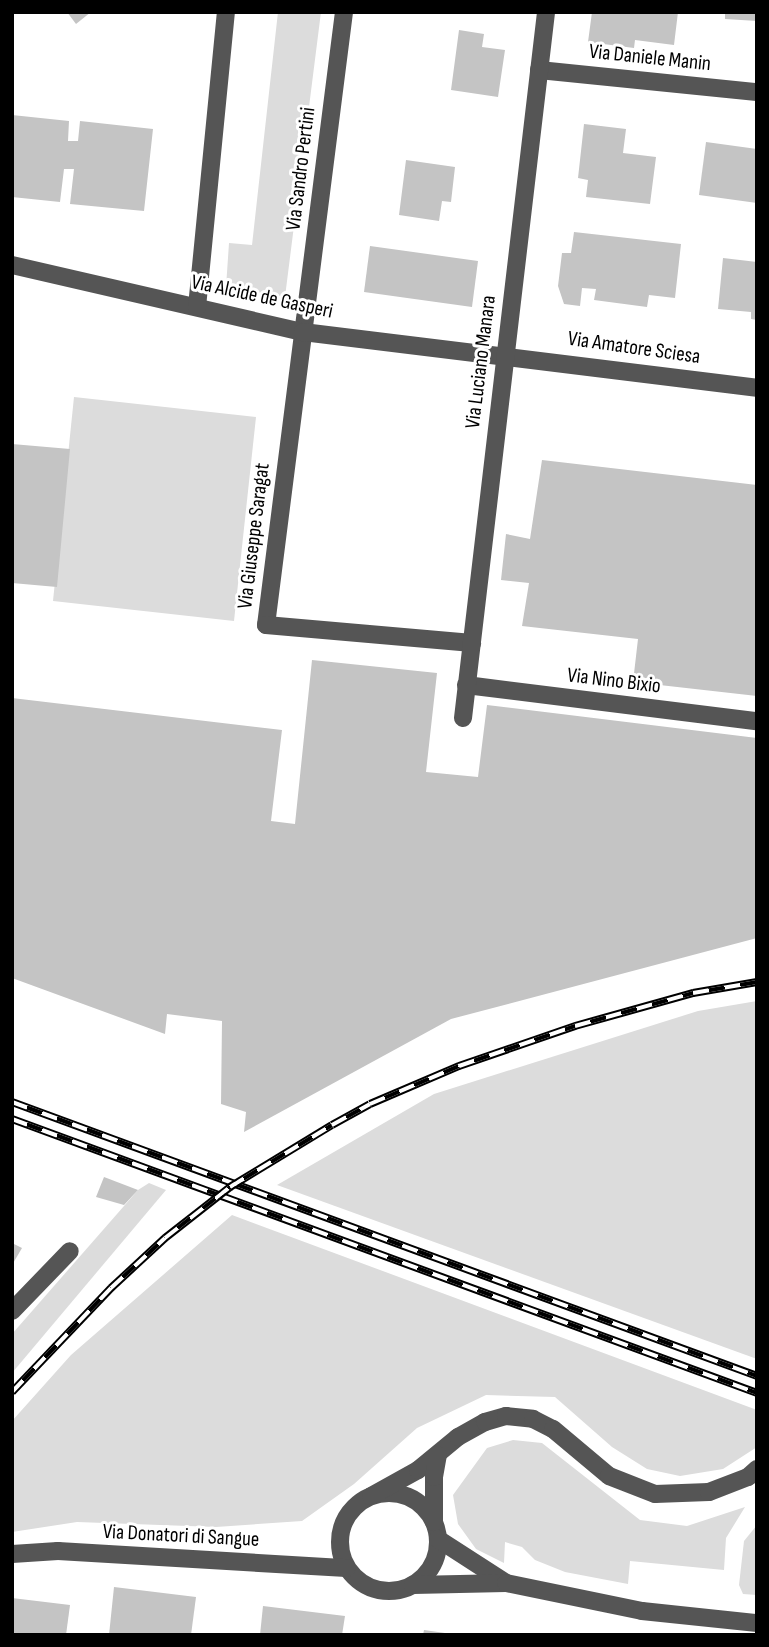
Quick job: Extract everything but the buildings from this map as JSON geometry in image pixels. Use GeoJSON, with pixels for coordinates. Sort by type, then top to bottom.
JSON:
{"type":"FeatureCollection","features":[{"type":"Feature","properties":{"kind":"street"},"geometry":{"type":"LineString","coordinates":[[197,307],[226,12]]}},
{"type":"Feature","properties":{"kind":"street","name":"Via Sandro Pertini"},"geometry":{"type":"LineString","coordinates":[[303,332],[344,12]]}},
{"type":"Feature","properties":{"kind":"street","name":"Via Luciano Manara"},"geometry":{"type":"LineString","coordinates":[[463,718],[546,12]]}},
{"type":"Feature","properties":{"kind":"street","name":"Via Daniele Manin"},"geometry":{"type":"LineString","coordinates":[[539,70],[757,92]]}},
{"type":"Feature","properties":{"kind":"street","name":"Via Alcide de Gasperi"},"geometry":{"type":"LineString","coordinates":[[12,265],[303,332],[505,354]]}},
{"type":"Feature","properties":{"kind":"street","name":"Via Giuseppe Saragat"},"geometry":{"type":"LineString","coordinates":[[303,332],[266,625],[471,643]]}},
{"type":"Feature","properties":{"kind":"street","name":"Via Amatore Sciesa"},"geometry":{"type":"LineString","coordinates":[[505,354],[757,387]]}},
{"type":"Feature","properties":{"kind":"street","name":"Via Nino Bixio"},"geometry":{"type":"LineString","coordinates":[[466,685],[757,721]]}},
{"type":"Feature","properties":{"kind":"street"},"geometry":{"type":"LineString","coordinates":[[12,1311],[70,1251]]}},
{"type":"Feature","properties":{"kind":"street"},"geometry":{"type":"LineString","coordinates":[[757,1469],[748,1477],[709,1492],[655,1494],[609,1476],[553,1429],[519,1416],[485,1422],[458,1437],[418,1470],[357,1503],[342,1525],[339,1548],[347,1568],[365,1586],[381,1591],[413,1585],[506,1583],[642,1611],[757,1623]]}},
{"type":"Feature","properties":{"kind":"street"},"geometry":{"type":"LineString","coordinates":[[413,1585],[431,1567],[436,1531],[434,1477],[439,1455]]}},
{"type":"Feature","properties":{"kind":"street"},"geometry":{"type":"LineString","coordinates":[[371,1496],[394,1492],[411,1497],[430,1514],[436,1531],[506,1583]]}},
{"type":"Feature","properties":{"kind":"street","name":"Via Donatori di Sangue"},"geometry":{"type":"LineString","coordinates":[[12,1554],[58,1551],[347,1568]]}},
{"type":"Feature","properties":{"kind":"shaded area"},"geometry":{"type":"Polygon","coordinates":[[[278,12],[321,12],[285,297],[226,287],[229,243],[252,245],[278,12]]]}},
{"type":"Feature","properties":{"kind":"shaded area"},"geometry":{"type":"Polygon","coordinates":[[[74,397],[256,417],[234,621],[53,601],[74,397]]]}},
{"type":"Feature","properties":{"kind":"shaded area"},"geometry":{"type":"Polygon","coordinates":[[[757,1001],[757,1359],[277,1185],[434,1094],[698,1011],[757,1001]]]}},
{"type":"Feature","properties":{"kind":"shaded area"},"geometry":{"type":"Polygon","coordinates":[[[149,1183],[166,1190],[12,1373],[12,1334],[138,1190],[149,1183]]]}},
{"type":"Feature","properties":{"kind":"shaded area"},"geometry":{"type":"Polygon","coordinates":[[[232,1215],[757,1410],[757,1447],[723,1469],[680,1476],[647,1469],[612,1447],[555,1397],[486,1395],[417,1428],[354,1484],[302,1521],[216,1527],[77,1522],[12,1532],[12,1421],[71,1355],[232,1215]]]}},
{"type":"Feature","properties":{"kind":"shaded area"},"geometry":{"type":"Polygon","coordinates":[[[513,1440],[542,1443],[640,1520],[687,1526],[745,1507],[726,1538],[724,1570],[630,1561],[628,1584],[565,1572],[535,1560],[522,1547],[505,1542],[504,1563],[476,1549],[458,1524],[453,1495],[487,1448],[513,1440]]]}},
{"type":"Feature","properties":{"kind":"shaded area"},"geometry":{"type":"Polygon","coordinates":[[[757,1525],[757,1595],[743,1594],[739,1585],[744,1541],[757,1525]]]}},
{"type":"Feature","properties":{"kind":"railway"},"geometry":{"type":"LineString","coordinates":[[12,1392],[111,1288],[165,1238],[230,1187],[370,1104],[459,1066],[575,1026],[693,993],[757,982]]}},
{"type":"Feature","properties":{"kind":"railway"},"geometry":{"type":"LineString","coordinates":[[12,1102],[757,1376]]}},
{"type":"Feature","properties":{"kind":"railway"},"geometry":{"type":"LineString","coordinates":[[12,1119],[757,1393]]}}]}
